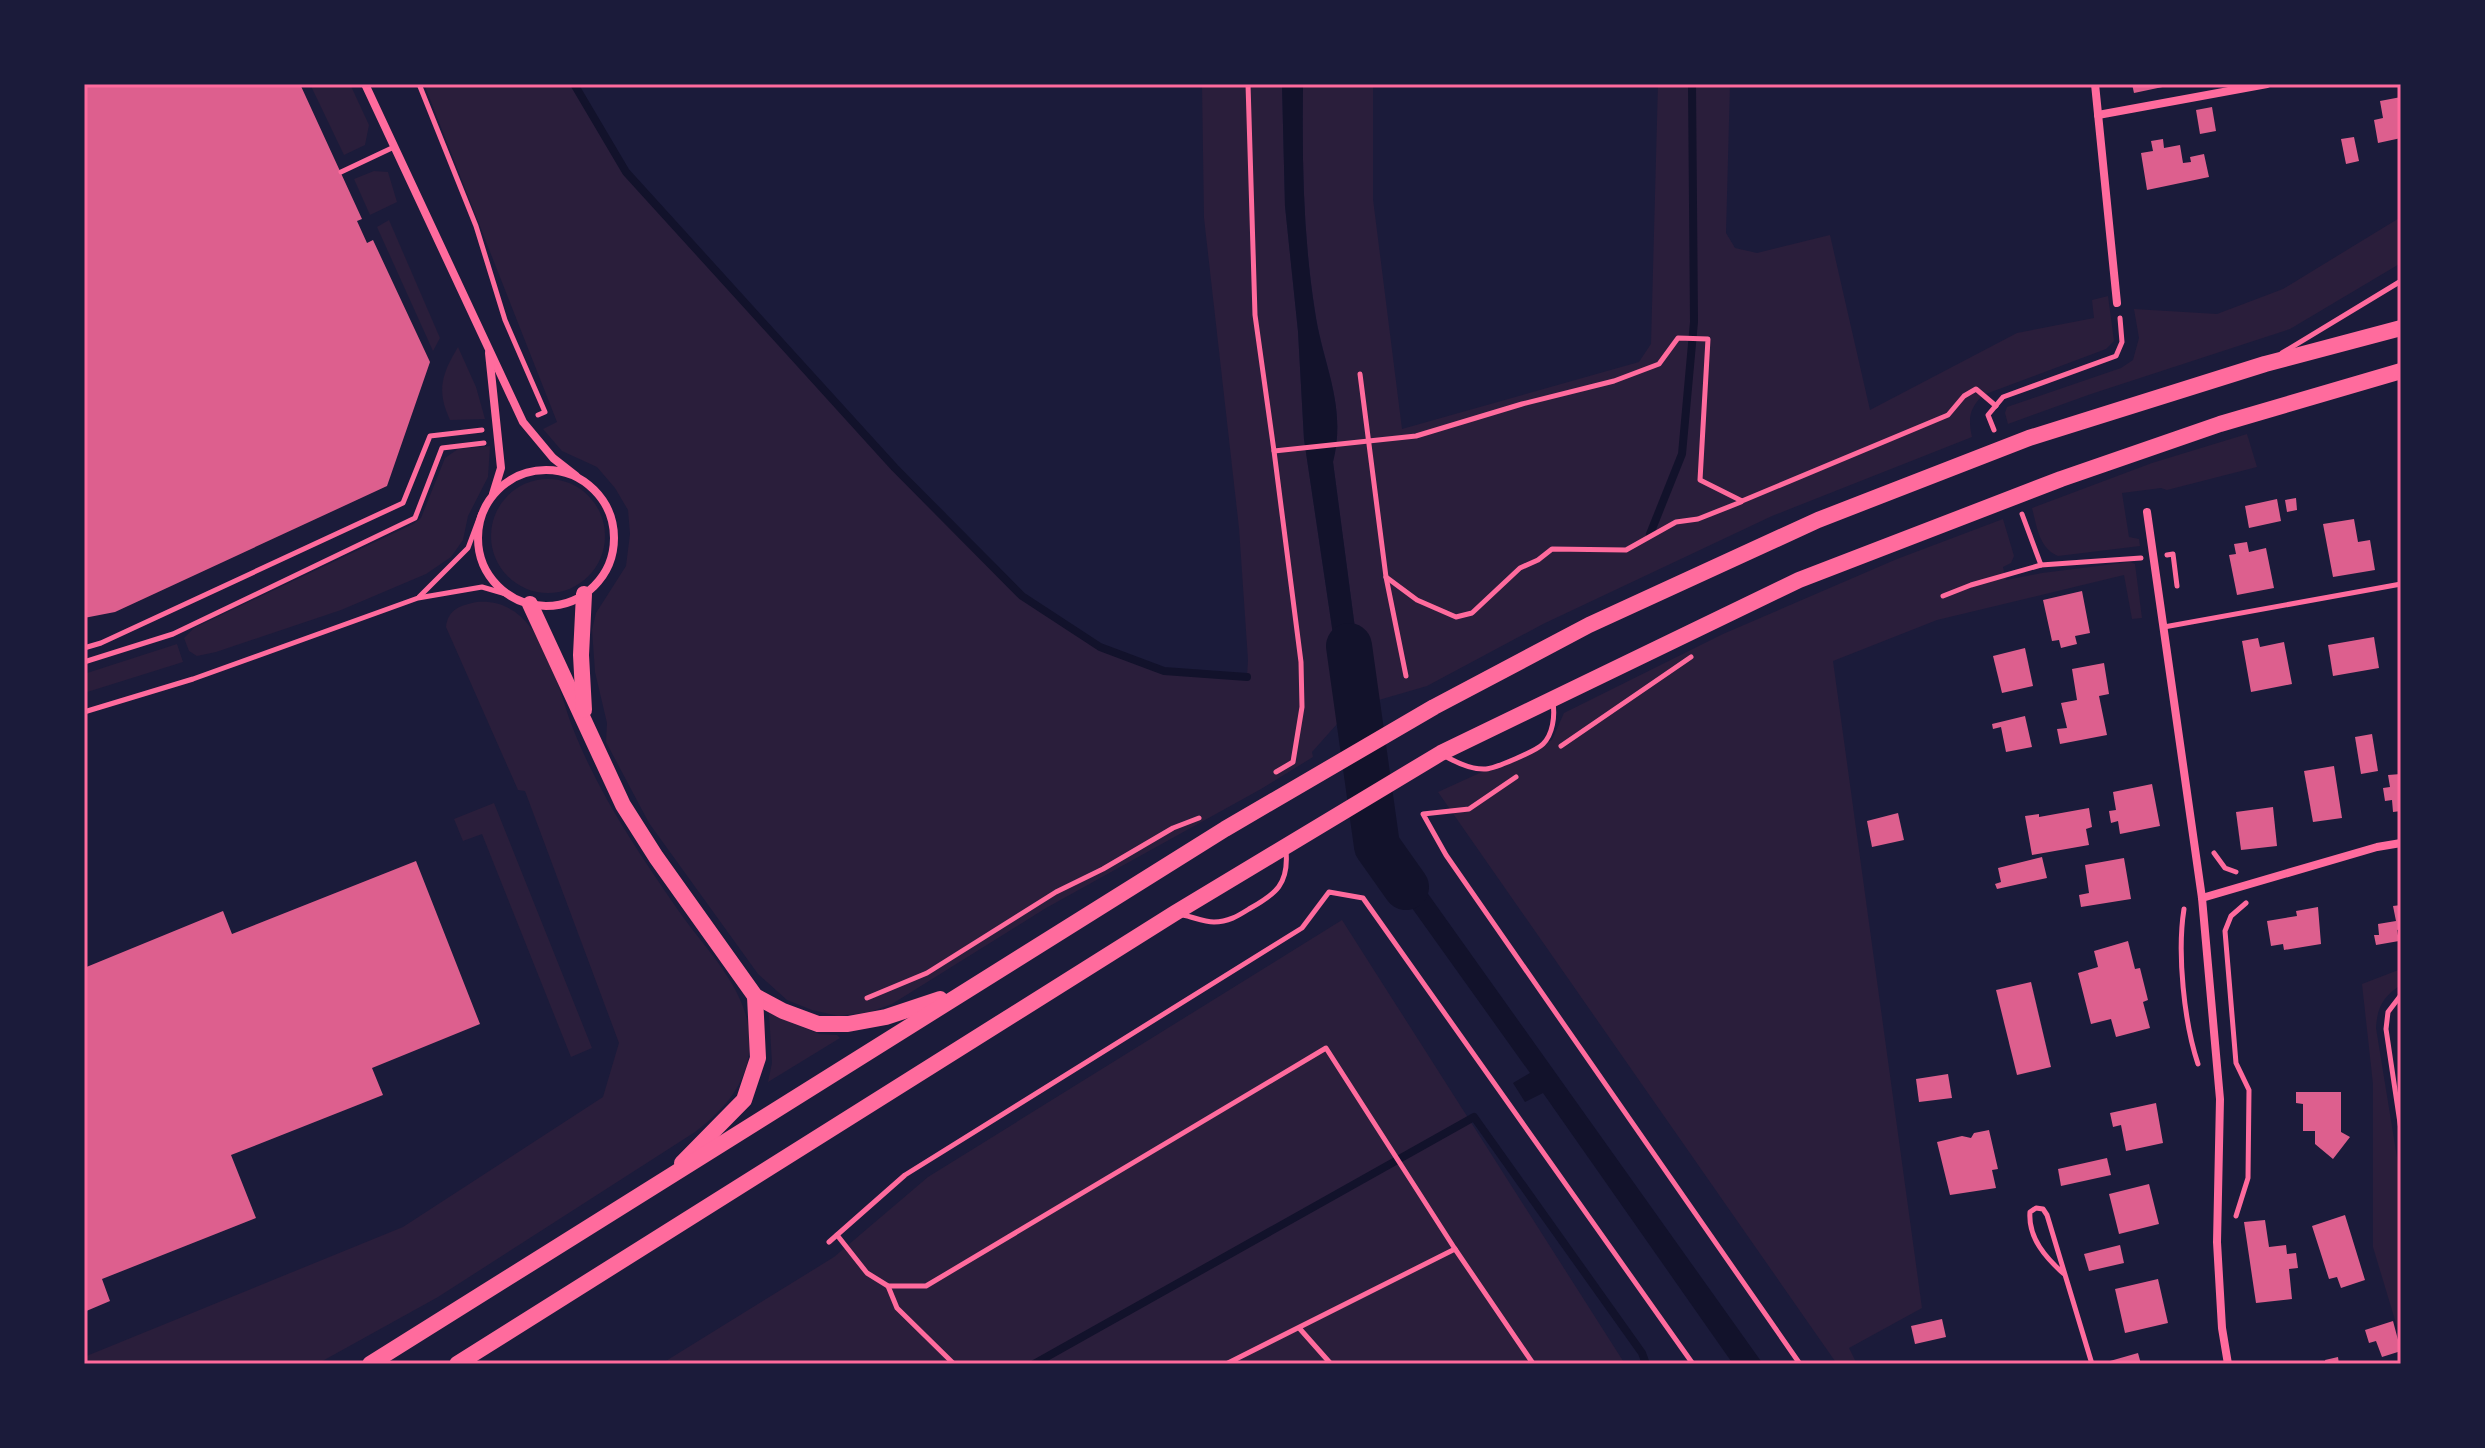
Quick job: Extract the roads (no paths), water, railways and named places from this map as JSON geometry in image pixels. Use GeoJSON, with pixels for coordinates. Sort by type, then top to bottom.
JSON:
{"type":"FeatureCollection","features":[{"type":"Feature","properties":{"kind":"main road"},"geometry":{"type":"LineString","coordinates":[[370,1364],[1225,829],[1434,707],[1589,625],[1818,520],[2029,438],[2265,364],[2401,328]]}},
{"type":"Feature","properties":{"kind":"main road"},"geometry":{"type":"LineString","coordinates":[[457,1364],[1175,913],[1441,753],[1785,586],[1951,520],[2220,424],[2401,371]]}},
{"type":"Feature","properties":{"kind":"main road"},"geometry":{"type":"LineString","coordinates":[[584,594],[581,655],[584,720]]}},
{"type":"Feature","properties":{"kind":"main road"},"geometry":{"type":"LineString","coordinates":[[530,604],[608,775],[639,831],[755,996],[818,1024],[848,1024],[886,1017],[968,989]]}},
{"type":"Feature","properties":{"kind":"main road"},"geometry":{"type":"LineString","coordinates":[[665,1181],[744,1100],[758,1058],[755,996]]}},
{"type":"Feature","properties":{"kind":"street"},"geometry":{"type":"LineString","coordinates":[[365,84],[488,344],[525,426],[553,458],[594,489],[608,508],[614,529],[613,552],[608,569],[598,582],[571,602],[549,607],[530,604],[506,594],[490,578],[480,558],[477,535],[481,513],[493,494],[501,468],[488,344]]}},
{"type":"Feature","properties":{"kind":"street"},"geometry":{"type":"LineString","coordinates":[[2095,84],[2117,303]]}},
{"type":"Feature","properties":{"kind":"street"},"geometry":{"type":"LineString","coordinates":[[2098,115],[2267,84]]}},
{"type":"Feature","properties":{"kind":"street"},"geometry":{"type":"LineString","coordinates":[[493,494],[510,479],[531,470],[554,469],[576,476]]}},
{"type":"Feature","properties":{"kind":"street"},"geometry":{"type":"LineString","coordinates":[[2147,512],[2202,898],[2220,1099],[2217,1242],[2222,1328],[2228,1364]]}},
{"type":"Feature","properties":{"kind":"street"},"geometry":{"type":"LineString","coordinates":[[2202,898],[2377,847],[2401,843]]}},
{"type":"Feature","properties":{"kind":"lane"},"geometry":{"type":"LineString","coordinates":[[341,172],[395,146]]}},
{"type":"Feature","properties":{"kind":"lane"},"geometry":{"type":"LineString","coordinates":[[2265,364],[2401,281]]}},
{"type":"Feature","properties":{"kind":"lane"},"geometry":{"type":"LineString","coordinates":[[418,598],[468,548],[481,513]]}},
{"type":"Feature","properties":{"kind":"lane"},"geometry":{"type":"LineString","coordinates":[[2164,627],[2401,584]]}},
{"type":"Feature","properties":{"kind":"lane"},"geometry":{"type":"LineString","coordinates":[[84,712],[193,679],[418,598],[482,587],[506,594]]}},
{"type":"Feature","properties":{"kind":"lane"},"geometry":{"type":"LineString","coordinates":[[1441,753],[1460,765],[1484,769],[1500,765],[1543,744],[1555,717],[1552,698]]}},
{"type":"Feature","properties":{"kind":"lane"},"geometry":{"type":"LineString","coordinates":[[1175,913],[1213,922],[1231,920],[1270,898],[1280,886],[1288,867],[1285,845]]}},
{"type":"Feature","properties":{"kind":"lane"},"geometry":{"type":"LineString","coordinates":[[2401,995],[2388,1012],[2386,1029],[2401,1130]]}},
{"type":"Feature","properties":{"kind":"lane"},"geometry":{"type":"LineString","coordinates":[[2064,1274],[2048,1260],[2037,1244],[2030,1219],[2030,1212],[2036,1208],[2043,1209],[2047,1215],[2092,1364]]}},
{"type":"Feature","properties":{"kind":"waterway"},"geometry":{"type":"LineString","coordinates":[[574,84],[626,172],[895,468],[1022,596],[1100,647],[1164,671],[1247,677]]}},
{"type":"Feature","properties":{"kind":"waterway"},"geometry":{"type":"LineString","coordinates":[[1650,534],[1682,454],[1694,322],[1692,84]]}},
{"type":"Feature","properties":{"kind":"waterway"},"geometry":{"type":"LineString","coordinates":[[1349,646],[1377,846],[1406,887]]}},
{"type":"Feature","properties":{"kind":"waterway"},"geometry":{"type":"LineString","coordinates":[[1034,1364],[1474,1117],[1642,1353],[1646,1364]]}}]}
